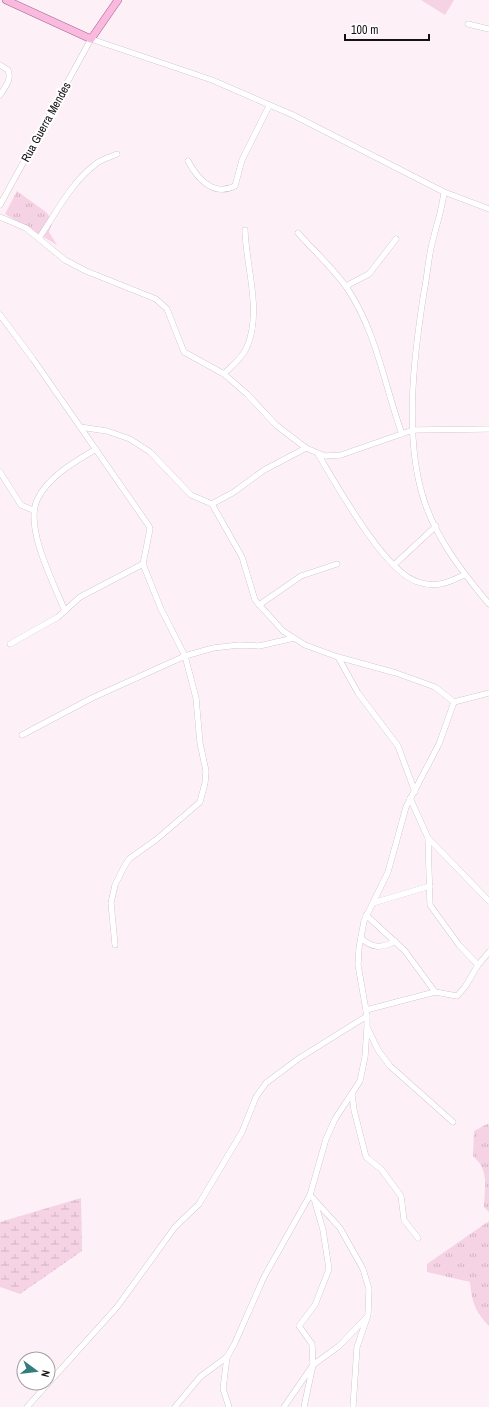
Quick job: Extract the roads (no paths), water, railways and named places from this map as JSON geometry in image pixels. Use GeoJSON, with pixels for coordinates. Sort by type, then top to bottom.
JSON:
{"type":"FeatureCollection","features":[{"type":"Feature","properties":{"kind":"main road"},"geometry":{"type":"LineString","coordinates":[[6,0],[91,39],[116,1]]}},
{"type":"Feature","properties":{"kind":"street"},"geometry":{"type":"LineString","coordinates":[[468,24],[489,29]]}},
{"type":"Feature","properties":{"kind":"street"},"geometry":{"type":"LineString","coordinates":[[91,39],[212,80],[269,106],[293,115],[444,192],[489,209]]}},
{"type":"Feature","properties":{"kind":"street","name":"Rua Guerra Mendes"},"geometry":{"type":"LineString","coordinates":[[0,205],[91,39]]}},
{"type":"Feature","properties":{"kind":"street"},"geometry":{"type":"LineString","coordinates":[[0,65],[8,70],[10,76],[8,83],[0,95]]}},
{"type":"Feature","properties":{"kind":"street"},"geometry":{"type":"LineString","coordinates":[[188,161],[196,175],[208,185],[222,189],[235,186],[242,160],[269,106]]}},
{"type":"Feature","properties":{"kind":"street"},"geometry":{"type":"LineString","coordinates":[[39,238],[58,209],[86,173],[102,160],[117,154]]}},
{"type":"Feature","properties":{"kind":"street"},"geometry":{"type":"LineString","coordinates":[[444,192],[443,206],[431,248],[420,317],[414,375],[413,430],[415,455],[423,497],[436,526],[464,575],[489,604]]}},
{"type":"Feature","properties":{"kind":"street"},"geometry":{"type":"LineString","coordinates":[[0,217],[26,228],[65,260],[86,271],[156,299],[167,310],[184,352],[224,374],[247,394],[276,425],[306,448],[318,454],[332,457],[341,455],[413,430],[489,429]]}},
{"type":"Feature","properties":{"kind":"street"},"geometry":{"type":"LineString","coordinates":[[224,374],[241,357],[250,338],[252,284],[246,251],[245,230]]}},
{"type":"Feature","properties":{"kind":"street"},"geometry":{"type":"LineString","coordinates":[[298,233],[346,286],[357,306],[378,351],[402,434]]}},
{"type":"Feature","properties":{"kind":"street"},"geometry":{"type":"LineString","coordinates":[[346,286],[369,274],[396,238]]}},
{"type":"Feature","properties":{"kind":"street"},"geometry":{"type":"LineString","coordinates":[[0,315],[34,359],[149,526],[150,529],[143,564],[161,609],[185,656],[196,698],[200,743],[206,771],[204,791],[200,802],[157,839],[128,859],[115,884],[111,902],[115,945]]}},
{"type":"Feature","properties":{"kind":"street"},"geometry":{"type":"LineString","coordinates":[[80,427],[107,431],[130,439],[150,452],[191,494],[212,504],[242,557],[253,594],[259,605],[283,631],[306,645],[338,657],[409,677],[443,691],[454,702]]}},
{"type":"Feature","properties":{"kind":"street"},"geometry":{"type":"LineString","coordinates":[[212,504],[234,492],[264,470],[306,448]]}},
{"type":"Feature","properties":{"kind":"street"},"geometry":{"type":"LineString","coordinates":[[65,611],[40,548],[33,510],[38,497],[48,485],[68,467],[96,449]]}},
{"type":"Feature","properties":{"kind":"street"},"geometry":{"type":"LineString","coordinates":[[318,454],[372,540],[394,565],[412,580],[442,585],[464,575]]}},
{"type":"Feature","properties":{"kind":"street"},"geometry":{"type":"LineString","coordinates":[[0,472],[21,505],[33,510]]}},
{"type":"Feature","properties":{"kind":"street"},"geometry":{"type":"LineString","coordinates":[[394,565],[436,526]]}},
{"type":"Feature","properties":{"kind":"street"},"geometry":{"type":"LineString","coordinates":[[10,644],[58,617],[80,598],[143,564]]}},
{"type":"Feature","properties":{"kind":"street"},"geometry":{"type":"LineString","coordinates":[[259,605],[301,576],[337,564]]}},
{"type":"Feature","properties":{"kind":"street"},"geometry":{"type":"LineString","coordinates":[[22,735],[92,698],[185,656],[213,648],[239,645],[259,646],[294,638]]}},
{"type":"Feature","properties":{"kind":"street"},"geometry":{"type":"LineString","coordinates":[[338,657],[358,693],[398,746],[414,792]]}},
{"type":"Feature","properties":{"kind":"street"},"geometry":{"type":"LineString","coordinates":[[454,702],[483,693],[489,694]]}},
{"type":"Feature","properties":{"kind":"street"},"geometry":{"type":"LineString","coordinates":[[229,1407],[223,1389],[227,1357],[242,1330],[264,1277],[310,1195],[326,1139],[335,1119],[360,1081],[363,1070],[367,1027],[358,965],[361,938],[366,915],[388,872],[404,811],[444,734],[454,702]]}},
{"type":"Feature","properties":{"kind":"street"},"geometry":{"type":"LineString","coordinates":[[410,798],[428,838],[489,901]]}},
{"type":"Feature","properties":{"kind":"street"},"geometry":{"type":"LineString","coordinates":[[428,838],[430,905],[459,945],[478,964]]}},
{"type":"Feature","properties":{"kind":"street"},"geometry":{"type":"LineString","coordinates":[[373,903],[430,886]]}},
{"type":"Feature","properties":{"kind":"street"},"geometry":{"type":"LineString","coordinates":[[366,915],[395,941],[419,967],[435,992]]}},
{"type":"Feature","properties":{"kind":"street"},"geometry":{"type":"LineString","coordinates":[[361,938],[368,944],[380,947],[395,941]]}},
{"type":"Feature","properties":{"kind":"street"},"geometry":{"type":"LineString","coordinates":[[27,1407],[117,1307],[175,1227],[199,1204],[242,1132],[256,1097],[266,1083],[298,1059],[366,1013],[435,992],[457,996],[465,987],[478,964],[489,952]]}},
{"type":"Feature","properties":{"kind":"street"},"geometry":{"type":"LineString","coordinates":[[367,1027],[378,1050],[390,1066],[453,1122]]}},
{"type":"Feature","properties":{"kind":"street"},"geometry":{"type":"LineString","coordinates":[[352,1093],[354,1110],[366,1157],[381,1169],[401,1196],[404,1220],[418,1238]]}},
{"type":"Feature","properties":{"kind":"street"},"geometry":{"type":"LineString","coordinates":[[310,1195],[340,1228],[363,1269],[369,1289],[368,1315],[356,1347],[353,1407]]}},
{"type":"Feature","properties":{"kind":"street"},"geometry":{"type":"LineString","coordinates":[[304,1407],[313,1365],[312,1344],[298,1326],[315,1305],[329,1270],[324,1230],[315,1200]]}},
{"type":"Feature","properties":{"kind":"street"},"geometry":{"type":"LineString","coordinates":[[284,1407],[313,1365],[339,1346],[368,1315]]}},
{"type":"Feature","properties":{"kind":"street"},"geometry":{"type":"LineString","coordinates":[[175,1407],[200,1377],[227,1357]]}}]}
